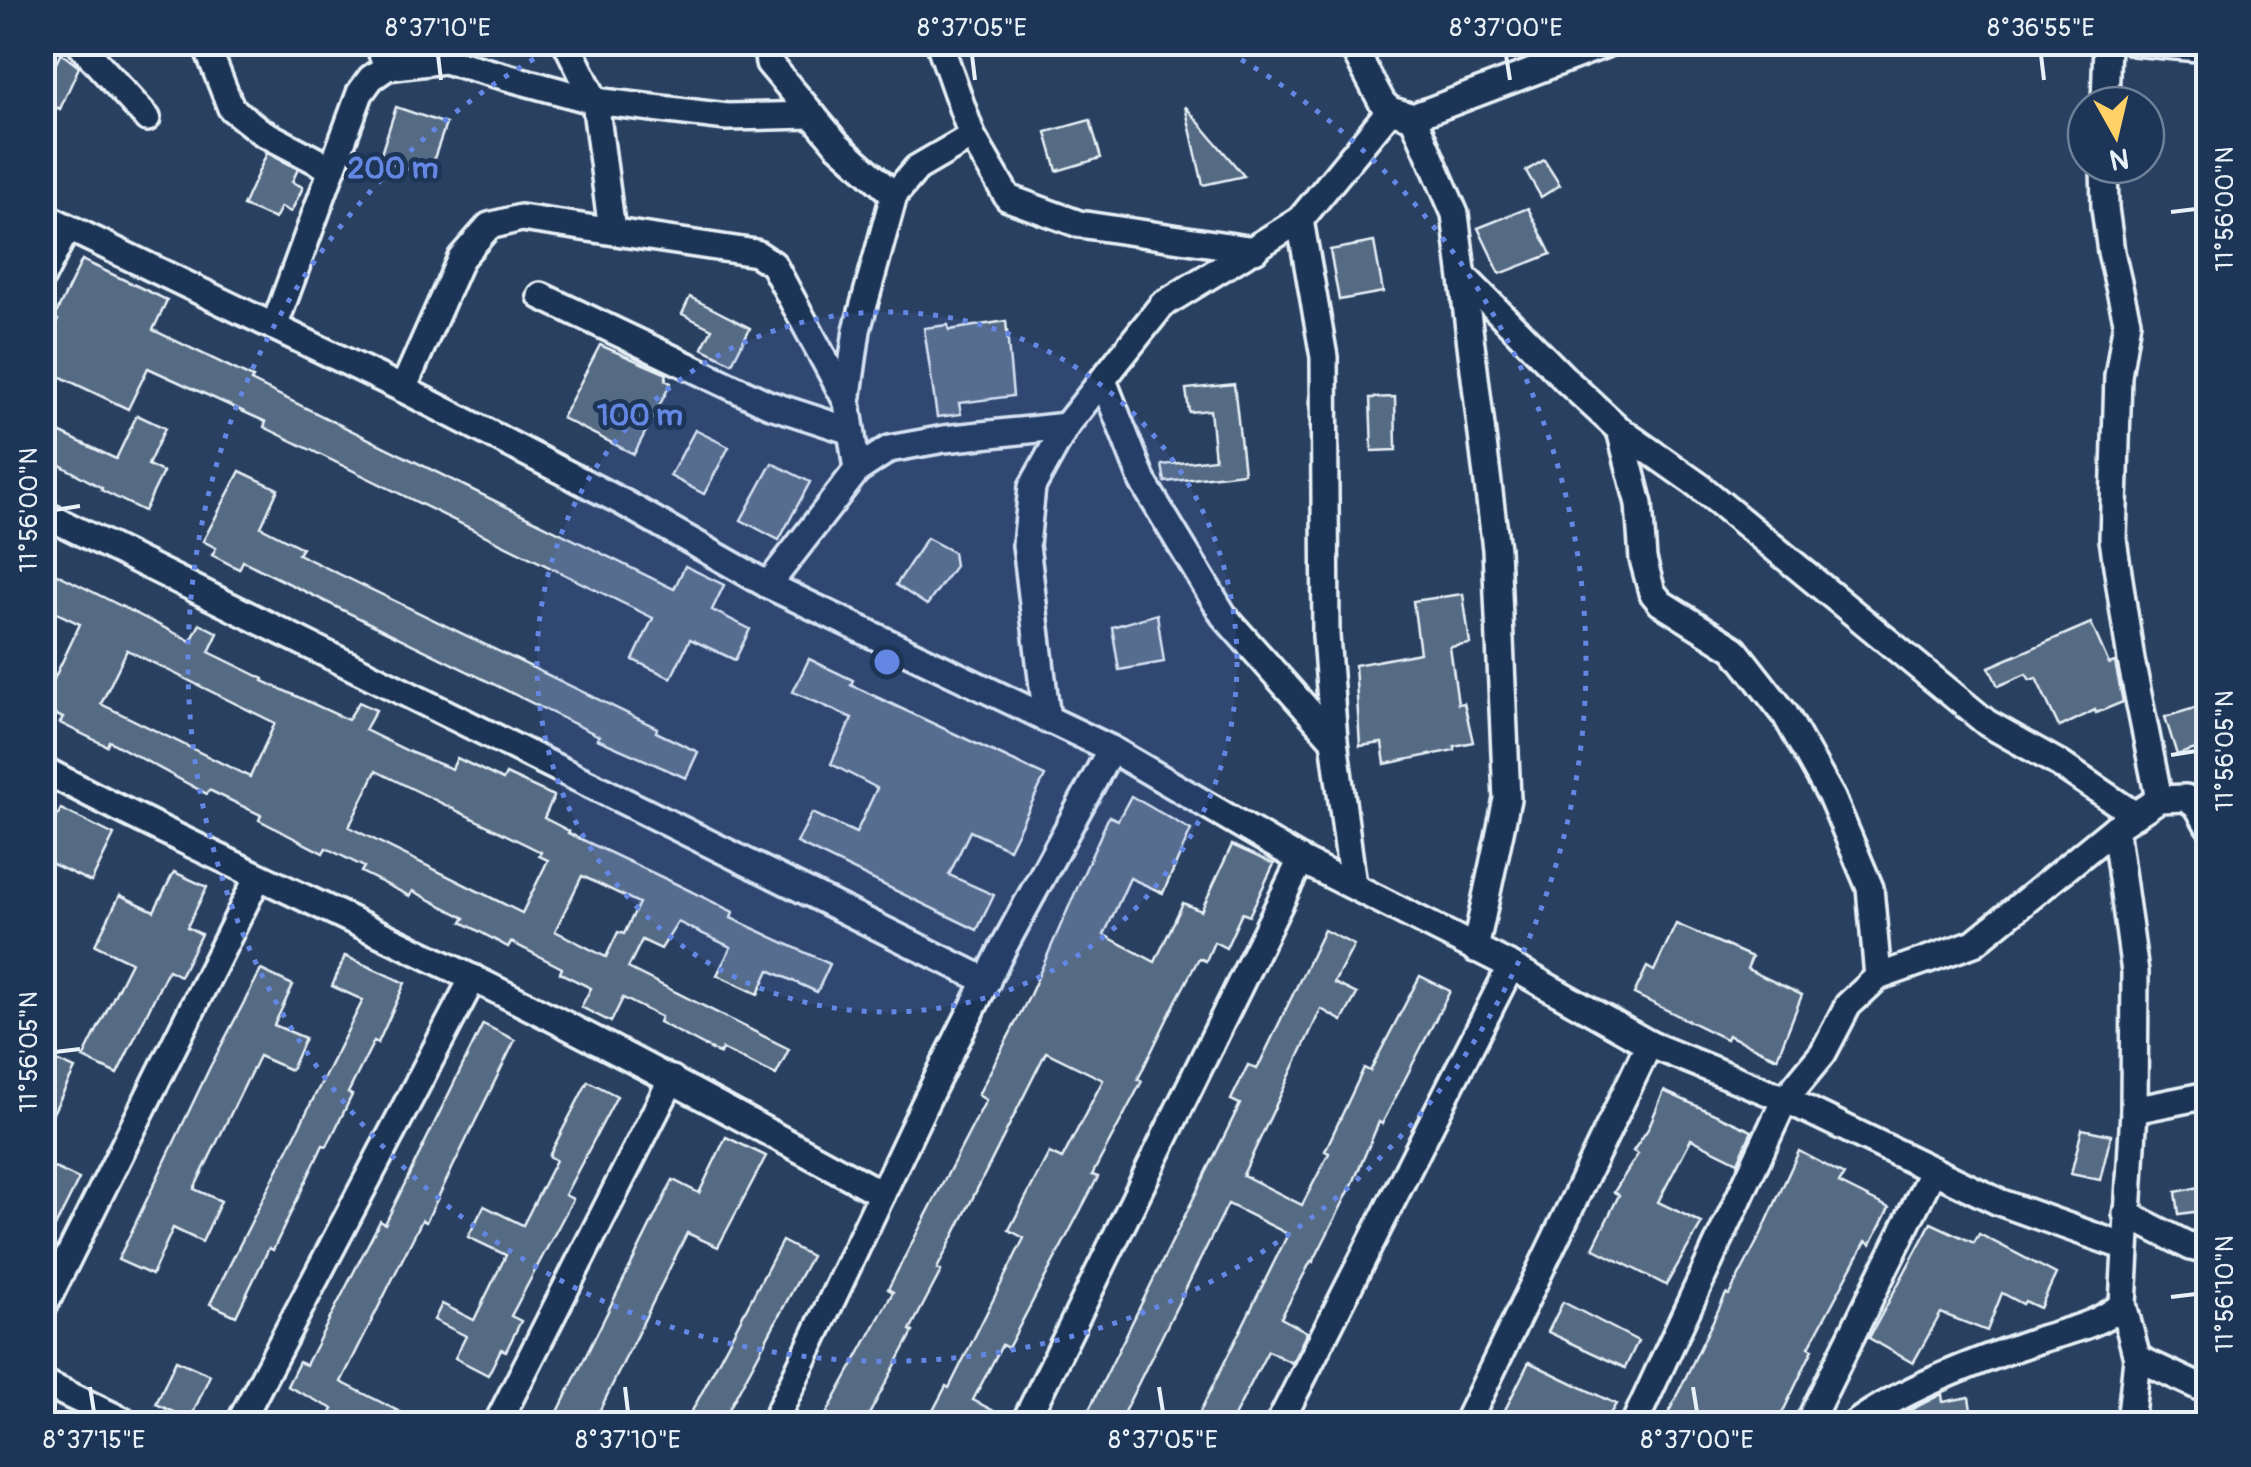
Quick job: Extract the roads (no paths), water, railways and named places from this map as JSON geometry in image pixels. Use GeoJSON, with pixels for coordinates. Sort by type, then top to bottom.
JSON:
{"type":"FeatureCollection","features":[{"type":"Feature","properties":{"kind":"street"},"geometry":{"type":"LineString","coordinates":[[78,42],[147,118]]}},
{"type":"Feature","properties":{"kind":"street"},"geometry":{"type":"LineString","coordinates":[[204,42],[231,108],[260,131],[332,169]]}},
{"type":"Feature","properties":{"kind":"street"},"geometry":{"type":"LineString","coordinates":[[378,42],[387,68]]}},
{"type":"Feature","properties":{"kind":"street"},"geometry":{"type":"LineString","coordinates":[[566,42],[596,101],[612,232]]}},
{"type":"Feature","properties":{"kind":"street"},"geometry":{"type":"LineString","coordinates":[[766,42],[769,63],[836,144],[894,195]]}},
{"type":"Feature","properties":{"kind":"street"},"geometry":{"type":"LineString","coordinates":[[940,42],[972,136],[1008,198],[1080,224],[1256,250]]}},
{"type":"Feature","properties":{"kind":"street"},"geometry":{"type":"LineString","coordinates":[[1350,42],[1382,102],[1402,114],[1455,214],[1464,277],[1496,550],[1507,799],[1475,950]]}},
{"type":"Feature","properties":{"kind":"street"},"geometry":{"type":"LineString","coordinates":[[1047,720],[1026,545],[1032,487],[1066,426],[1162,306],[1300,220],[1402,114],[1611,42]]}},
{"type":"Feature","properties":{"kind":"street"},"geometry":{"type":"LineString","coordinates":[[2106,85],[2107,42]]}},
{"type":"Feature","properties":{"kind":"street"},"geometry":{"type":"LineString","coordinates":[[2134,42],[2208,49]]}},
{"type":"Feature","properties":{"kind":"street"},"geometry":{"type":"LineString","coordinates":[[274,327],[360,93],[370,78],[387,68],[444,60],[596,101],[727,116],[813,116]]}},
{"type":"Feature","properties":{"kind":"street"},"geometry":{"type":"LineString","coordinates":[[857,470],[848,402],[857,330],[894,195],[917,168],[972,136]]}},
{"type":"Feature","properties":{"kind":"street"},"geometry":{"type":"LineString","coordinates":[[2104,185],[2111,252],[2127,321],[2118,376],[2113,540],[2131,660],[2159,799]]}},
{"type":"Feature","properties":{"kind":"street"},"geometry":{"type":"LineString","coordinates":[[42,215],[403,390],[624,503],[768,584],[1111,749],[1301,860],[1510,966],[1649,1044],[1785,1099],[1998,1202],[2124,1247]]}},
{"type":"Feature","properties":{"kind":"street"},"geometry":{"type":"LineString","coordinates":[[403,390],[461,258],[490,226],[521,218],[756,253],[773,264],[848,402]]}},
{"type":"Feature","properties":{"kind":"street"},"geometry":{"type":"LineString","coordinates":[[1300,220],[1324,356],[1326,636],[1334,740],[1354,885]]}},
{"type":"Feature","properties":{"kind":"street"},"geometry":{"type":"LineString","coordinates":[[42,277],[67,228]]}},
{"type":"Feature","properties":{"kind":"street"},"geometry":{"type":"LineString","coordinates":[[1464,277],[1620,430],[1698,485],[1987,723],[2058,763],[2125,821],[2135,972],[2134,1110],[2122,1304],[2138,1358],[2130,1424]]}},
{"type":"Feature","properties":{"kind":"street"},"geometry":{"type":"LineString","coordinates":[[541,296],[768,404],[852,431]]}},
{"type":"Feature","properties":{"kind":"street"},"geometry":{"type":"LineString","coordinates":[[1103,380],[1143,482],[1224,616],[1334,740]]}},
{"type":"Feature","properties":{"kind":"street"},"geometry":{"type":"LineString","coordinates":[[768,584],[857,470],[888,449],[1066,426]]}},
{"type":"Feature","properties":{"kind":"street"},"geometry":{"type":"LineString","coordinates":[[1620,430],[1639,504],[1643,560],[1652,592],[1672,611],[1734,648],[1785,714],[1832,798],[1870,888],[1878,977]]}},
{"type":"Feature","properties":{"kind":"street"},"geometry":{"type":"LineString","coordinates":[[42,513],[986,982]]}},
{"type":"Feature","properties":{"kind":"street"},"geometry":{"type":"LineString","coordinates":[[773,1424],[986,982],[1111,749]]}},
{"type":"Feature","properties":{"kind":"street"},"geometry":{"type":"LineString","coordinates":[[45,776],[473,978],[882,1194]]}},
{"type":"Feature","properties":{"kind":"street"},"geometry":{"type":"LineString","coordinates":[[1634,1424],[1785,1099],[1823,1053],[1848,1005],[1878,977],[1974,943],[2125,821],[2159,799],[2186,798],[2205,812]]}},
{"type":"Feature","properties":{"kind":"street"},"geometry":{"type":"LineString","coordinates":[[1024,1424],[1301,860]]}},
{"type":"Feature","properties":{"kind":"street"},"geometry":{"type":"LineString","coordinates":[[42,1310],[258,877]]}},
{"type":"Feature","properties":{"kind":"street"},"geometry":{"type":"LineString","coordinates":[[1279,1424],[1510,966]]}},
{"type":"Feature","properties":{"kind":"street"},"geometry":{"type":"LineString","coordinates":[[239,1424],[473,978]]}},
{"type":"Feature","properties":{"kind":"street"},"geometry":{"type":"LineString","coordinates":[[1466,1424],[1649,1044]]}},
{"type":"Feature","properties":{"kind":"street"},"geometry":{"type":"LineString","coordinates":[[497,1424],[672,1080]]}},
{"type":"Feature","properties":{"kind":"street"},"geometry":{"type":"LineString","coordinates":[[2134,1110],[2208,1095]]}},
{"type":"Feature","properties":{"kind":"street"},"geometry":{"type":"LineString","coordinates":[[1808,1424],[1933,1170]]}},
{"type":"Feature","properties":{"kind":"street"},"geometry":{"type":"LineString","coordinates":[[2126,1214],[2208,1252]]}},
{"type":"Feature","properties":{"kind":"street"},"geometry":{"type":"LineString","coordinates":[[1855,1424],[1911,1392],[2036,1341],[2105,1319],[2122,1304]]}},
{"type":"Feature","properties":{"kind":"street"},"geometry":{"type":"LineString","coordinates":[[2138,1358],[2208,1391]]}},
{"type":"Feature","properties":{"kind":"street"},"geometry":{"type":"LineString","coordinates":[[42,1382],[91,1416],[130,1424]]}}]}
